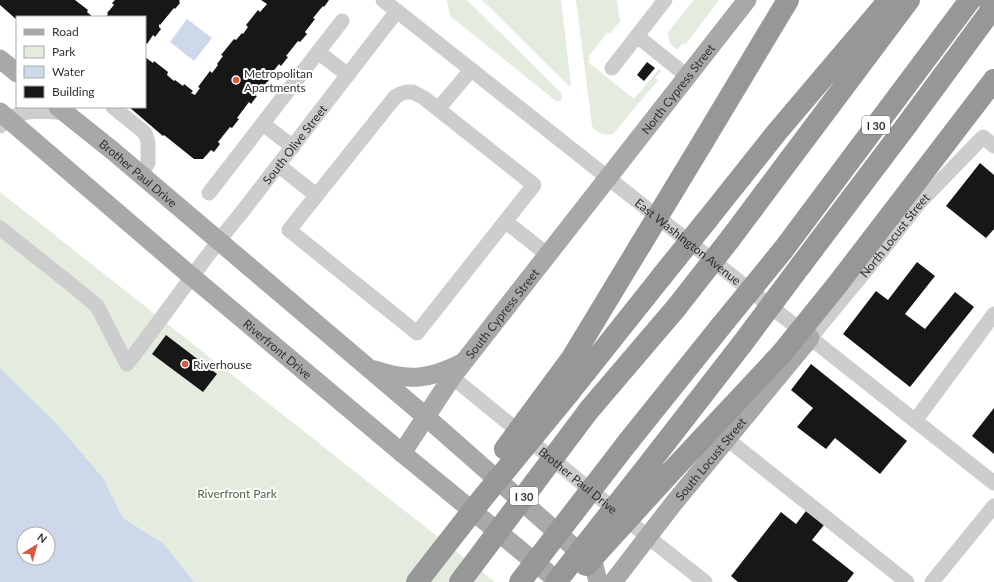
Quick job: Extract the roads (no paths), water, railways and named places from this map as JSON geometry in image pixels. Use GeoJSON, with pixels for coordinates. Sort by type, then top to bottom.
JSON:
{"type":"FeatureCollection","features":[{"type":"Feature","properties":{"kind":"highway"},"geometry":{"type":"LineString","coordinates":[[562,387],[572,358],[788,0]]}},
{"type":"Feature","properties":{"kind":"highway"},"geometry":{"type":"LineString","coordinates":[[417,582],[481,500],[482,480],[562,387],[662,276],[777,132],[889,0]]}},
{"type":"Feature","properties":{"kind":"highway","name":"I 30"},"geometry":{"type":"LineString","coordinates":[[460,582],[589,410],[676,308],[730,239],[909,0]]}},
{"type":"Feature","properties":{"kind":"highway","name":"I 30"},"geometry":{"type":"LineString","coordinates":[[520,582],[628,442],[783,250],[970,0]]}},
{"type":"Feature","properties":{"kind":"highway"},"geometry":{"type":"LineString","coordinates":[[556,582],[742,344],[906,126],[990,12],[991,0]]}},
{"type":"Feature","properties":{"kind":"highway"},"geometry":{"type":"LineString","coordinates":[[570,582],[782,353],[837,285],[994,80]]}},
{"type":"Feature","properties":{"kind":"main road","name":"North Cypress Street"},"geometry":{"type":"LineString","coordinates":[[608,178],[747,0]]}},
{"type":"Feature","properties":{"kind":"main road"},"geometry":{"type":"LineString","coordinates":[[0,59],[16,73]]}},
{"type":"Feature","properties":{"kind":"main road","name":"Brother Paul Drive"},"geometry":{"type":"LineString","coordinates":[[62,110],[218,240]]}},
{"type":"Feature","properties":{"kind":"main road","name":"Riverfront Drive"},"geometry":{"type":"LineString","coordinates":[[3,119],[402,453],[559,582]]}},
{"type":"Feature","properties":{"kind":"main road","name":"South Cypress Street"},"geometry":{"type":"LineString","coordinates":[[402,453],[452,377],[608,178]]}},
{"type":"Feature","properties":{"kind":"main road"},"geometry":{"type":"LineString","coordinates":[[218,240],[425,416],[594,565],[598,582]]}},
{"type":"Feature","properties":{"kind":"main road","name":"South Locust Street"},"geometry":{"type":"LineString","coordinates":[[613,582],[673,504],[810,338]]}},
{"type":"Feature","properties":{"kind":"main road"},"geometry":{"type":"LineString","coordinates":[[367,367],[386,374],[404,378],[427,377],[446,371],[465,361]]}},
{"type":"Feature","properties":{"kind":"street","name":"East Washington Avenue"},"geometry":{"type":"LineString","coordinates":[[383,0],[994,483]]}},
{"type":"Feature","properties":{"kind":"street"},"geometry":{"type":"LineString","coordinates":[[612,68],[637,36],[653,7],[665,0]]}},
{"type":"Feature","properties":{"kind":"street","name":"South Olive Street"},"geometry":{"type":"LineString","coordinates":[[0,228],[97,306],[127,364],[218,240],[293,146],[397,11]]}},
{"type":"Feature","properties":{"kind":"street"},"geometry":{"type":"LineString","coordinates":[[209,193],[342,21]]}},
{"type":"Feature","properties":{"kind":"street"},"geometry":{"type":"LineString","coordinates":[[637,36],[687,76]]}},
{"type":"Feature","properties":{"kind":"street"},"geometry":{"type":"LineString","coordinates":[[318,52],[348,75]]}},
{"type":"Feature","properties":{"kind":"street"},"geometry":{"type":"LineString","coordinates":[[438,109],[471,70]]}},
{"type":"Feature","properties":{"kind":"street"},"geometry":{"type":"LineString","coordinates":[[413,92],[419,94],[438,109],[534,185],[417,333],[289,230],[395,97],[400,94],[413,92]]}},
{"type":"Feature","properties":{"kind":"street"},"geometry":{"type":"LineString","coordinates":[[114,108],[145,133],[148,142],[148,163],[140,174]]}},
{"type":"Feature","properties":{"kind":"street"},"geometry":{"type":"LineString","coordinates":[[3,119],[24,112],[62,110]]}},
{"type":"Feature","properties":{"kind":"street"},"geometry":{"type":"LineString","coordinates":[[263,124],[293,146]]}},
{"type":"Feature","properties":{"kind":"street","name":"North Locust Street"},"geometry":{"type":"LineString","coordinates":[[810,338],[877,258],[920,202],[988,141]]}},
{"type":"Feature","properties":{"kind":"street"},"geometry":{"type":"LineString","coordinates":[[278,165],[316,195]]}},
{"type":"Feature","properties":{"kind":"street"},"geometry":{"type":"LineString","coordinates":[[506,222],[548,255]]}},
{"type":"Feature","properties":{"kind":"street"},"geometry":{"type":"LineString","coordinates":[[915,421],[994,314]]}},
{"type":"Feature","properties":{"kind":"street","name":"Brother Paul Drive"},"geometry":{"type":"LineString","coordinates":[[452,377],[705,582]]}},
{"type":"Feature","properties":{"kind":"street"},"geometry":{"type":"LineString","coordinates":[[728,439],[907,582]]}},
{"type":"Feature","properties":{"kind":"street"},"geometry":{"type":"LineString","coordinates":[[932,582],[994,506]]}},
{"type":"Feature","properties":{"kind":"water"},"geometry":{"type":"Polygon","coordinates":[[[187,19],[212,38],[194,61],[170,42],[187,19]]]}},
{"type":"Feature","properties":{"kind":"water"},"geometry":{"type":"Polygon","coordinates":[[[0,368],[57,424],[103,478],[123,518],[164,544],[194,582],[0,582],[0,368]]]}},
{"type":"Feature","properties":{"kind":"place","name":"Metropolitan Apartments"},"geometry":{"type":"Point","coordinates":[236,80]}},
{"type":"Feature","properties":{"kind":"place","name":"Riverhouse"},"geometry":{"type":"Point","coordinates":[185,364]}},
{"type":"Feature","properties":{"kind":"park label","name":"Riverfront Park"},"geometry":{"type":"Point","coordinates":[237,493]}}]}
